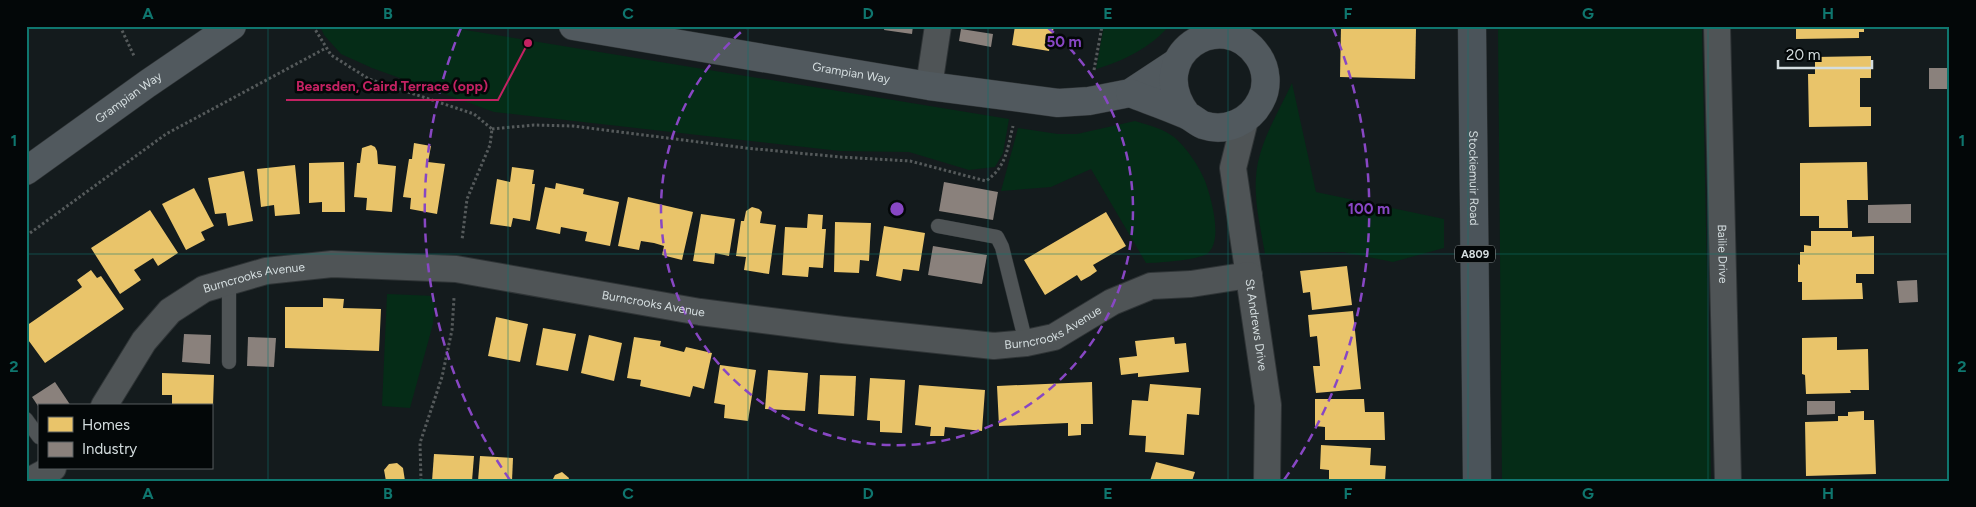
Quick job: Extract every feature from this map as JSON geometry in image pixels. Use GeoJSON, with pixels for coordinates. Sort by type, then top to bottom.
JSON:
{"type":"FeatureCollection","features":[{"type":"Feature","properties":{"kind":"main road","name":"Stockiemuir Road"},"geometry":{"type":"LineString","coordinates":[[1472,26],[1477,481]]}},
{"type":"Feature","properties":{"kind":"street","name":"Grampian Way"},"geometry":{"type":"LineString","coordinates":[[26,171],[232,26]]}},
{"type":"Feature","properties":{"kind":"street","name":"Grampian Way"},"geometry":{"type":"LineString","coordinates":[[573,26],[601,29],[929,86],[1058,103],[1089,102],[1130,92],[1177,62],[1182,53],[1201,33],[1249,37],[1265,71],[1266,85],[1262,99],[1255,111],[1245,120]]}},
{"type":"Feature","properties":{"kind":"street"},"geometry":{"type":"LineString","coordinates":[[929,86],[938,26]]}},
{"type":"Feature","properties":{"kind":"street","name":"Bailie Drive"},"geometry":{"type":"LineString","coordinates":[[1717,26],[1728,481]]}},
{"type":"Feature","properties":{"kind":"street"},"geometry":{"type":"LineString","coordinates":[[1177,62],[1174,73],[1174,90],[1180,106],[1196,120]]}},
{"type":"Feature","properties":{"kind":"street"},"geometry":{"type":"LineString","coordinates":[[1130,92],[1196,120],[1219,127],[1232,126],[1245,120]]}},
{"type":"Feature","properties":{"kind":"street","name":"St Andrews Drive"},"geometry":{"type":"LineString","coordinates":[[1196,120],[1233,168]]}},
{"type":"Feature","properties":{"kind":"street","name":"St Andrews Drive"},"geometry":{"type":"LineString","coordinates":[[1245,120],[1233,168],[1268,405],[1267,481]]}},
{"type":"Feature","properties":{"kind":"street","name":"Burncrooks Avenue"},"geometry":{"type":"LineString","coordinates":[[105,404],[144,341],[170,311],[204,289],[266,270],[332,264],[456,269],[710,313],[843,330],[994,346],[1026,344],[1054,337],[1112,302],[1151,286],[1191,284],[1249,275]]}},
{"type":"Feature","properties":{"kind":"street"},"geometry":{"type":"LineString","coordinates":[[29,481],[50,470]]}},
{"type":"Feature","properties":{"kind":"lane"},"geometry":{"type":"LineString","coordinates":[[938,226],[997,238],[1002,247],[1026,344]]}},
{"type":"Feature","properties":{"kind":"lane"},"geometry":{"type":"LineString","coordinates":[[229,281],[229,362]]}},
{"type":"Feature","properties":{"kind":"lane"},"geometry":{"type":"LineString","coordinates":[[26,419],[38,436]]}},
{"type":"Feature","properties":{"kind":"path"},"geometry":{"type":"LineString","coordinates":[[313,26],[331,55],[369,79],[474,114],[492,129],[534,125],[572,126],[840,158],[910,161],[986,181],[998,173],[1006,156],[1020,98]]}},
{"type":"Feature","properties":{"kind":"path"},"geometry":{"type":"LineString","coordinates":[[1089,102],[1102,26]]}},
{"type":"Feature","properties":{"kind":"path"},"geometry":{"type":"LineString","coordinates":[[26,236],[166,134],[326,48]]}},
{"type":"Feature","properties":{"kind":"path"},"geometry":{"type":"LineString","coordinates":[[421,481],[420,443],[442,376],[452,330],[456,269],[467,198],[490,145],[492,129]]}},
{"type":"Feature","properties":{"kind":"green space"},"geometry":{"type":"Polygon","coordinates":[[[320,26],[441,26],[1009,119],[1003,153],[995,167],[969,170],[909,152],[840,151],[494,112],[372,68],[341,54],[324,35],[320,26]]]}},
{"type":"Feature","properties":{"kind":"green space"},"geometry":{"type":"Polygon","coordinates":[[[1104,26],[1169,26],[1162,34],[1136,53],[1096,69],[1104,26]]]}},
{"type":"Feature","properties":{"kind":"green space"},"geometry":{"type":"Polygon","coordinates":[[[1498,26],[1702,26],[1711,481],[1502,481],[1498,26]]]}},
{"type":"Feature","properties":{"kind":"green space"},"geometry":{"type":"Polygon","coordinates":[[[1292,83],[1316,192],[1444,219],[1444,248],[1393,262],[1343,252],[1265,254],[1258,216],[1256,177],[1260,153],[1292,83]]]}},
{"type":"Feature","properties":{"kind":"green space"},"geometry":{"type":"Polygon","coordinates":[[[1135,121],[1160,129],[1174,137],[1188,151],[1199,169],[1208,188],[1215,219],[1215,239],[1212,248],[1207,254],[1168,262],[1146,263],[1091,169],[1051,187],[1001,191],[1018,128],[1058,134],[1077,134],[1135,121]]]}},
{"type":"Feature","properties":{"kind":"green space"},"geometry":{"type":"Polygon","coordinates":[[[387,294],[435,296],[433,324],[410,408],[382,406],[387,294]]]}},
{"type":"Feature","properties":{"kind":"building: Homes"},"geometry":{"type":"Polygon","coordinates":[[[1015,26],[1054,26],[1049,51],[1012,45],[1015,26]]]}},
{"type":"Feature","properties":{"kind":"building: Homes"},"geometry":{"type":"Polygon","coordinates":[[[1796,26],[1864,26],[1864,32],[1859,32],[1859,38],[1796,39],[1796,26]]]}},
{"type":"Feature","properties":{"kind":"building: Homes"},"geometry":{"type":"Polygon","coordinates":[[[1341,27],[1416,29],[1415,79],[1340,77],[1341,27]]]}},
{"type":"Feature","properties":{"kind":"building: Homes"},"geometry":{"type":"Polygon","coordinates":[[[1871,56],[1871,78],[1860,78],[1860,107],[1871,107],[1871,126],[1809,127],[1808,74],[1815,74],[1815,57],[1871,56]]]}},
{"type":"Feature","properties":{"kind":"building: Homes"},"geometry":{"type":"Polygon","coordinates":[[[414,143],[431,146],[428,162],[445,164],[437,214],[410,209],[411,198],[403,197],[409,159],[412,159],[414,143]]]}},
{"type":"Feature","properties":{"kind":"building: Homes"},"geometry":{"type":"Polygon","coordinates":[[[371,145],[377,151],[378,164],[396,166],[392,212],[366,210],[367,198],[354,197],[357,163],[360,163],[362,148],[371,145]]]}},
{"type":"Feature","properties":{"kind":"building: Homes"},"geometry":{"type":"Polygon","coordinates":[[[344,162],[345,212],[322,212],[322,202],[309,203],[309,163],[344,162]]]}},
{"type":"Feature","properties":{"kind":"building: Homes"},"geometry":{"type":"Polygon","coordinates":[[[1867,162],[1868,200],[1847,200],[1848,228],[1819,228],[1819,216],[1800,216],[1800,163],[1867,162]]]}},
{"type":"Feature","properties":{"kind":"building: Homes"},"geometry":{"type":"Polygon","coordinates":[[[295,165],[300,214],[275,216],[274,205],[261,207],[257,169],[295,165]]]}},
{"type":"Feature","properties":{"kind":"building: Homes"},"geometry":{"type":"Polygon","coordinates":[[[512,167],[534,170],[532,184],[535,184],[530,221],[513,218],[511,227],[490,224],[497,179],[510,182],[512,167]]]}},
{"type":"Feature","properties":{"kind":"building: Homes"},"geometry":{"type":"Polygon","coordinates":[[[244,171],[253,221],[228,226],[226,213],[215,214],[208,178],[244,171]]]}},
{"type":"Feature","properties":{"kind":"building: Homes"},"geometry":{"type":"Polygon","coordinates":[[[556,183],[584,189],[583,194],[619,202],[610,246],[585,241],[587,232],[561,227],[560,234],[536,229],[545,187],[555,189],[556,183]]]}},
{"type":"Feature","properties":{"kind":"building: Homes"},"geometry":{"type":"Polygon","coordinates":[[[194,188],[214,226],[201,232],[205,240],[186,250],[162,204],[194,188]]]}},
{"type":"Feature","properties":{"kind":"building: Homes"},"geometry":{"type":"Polygon","coordinates":[[[628,197],[693,212],[682,260],[662,255],[664,246],[654,243],[641,241],[639,250],[618,246],[628,197]]]}},
{"type":"Feature","properties":{"kind":"building: Homes"},"geometry":{"type":"Polygon","coordinates":[[[752,207],[762,212],[760,223],[776,225],[769,274],[744,270],[746,257],[736,256],[741,221],[744,221],[746,211],[752,207]]]}},
{"type":"Feature","properties":{"kind":"building: Homes"},"geometry":{"type":"Polygon","coordinates":[[[150,210],[178,253],[158,266],[153,258],[134,270],[141,280],[120,294],[91,248],[150,210]]]}},
{"type":"Feature","properties":{"kind":"building: Homes"},"geometry":{"type":"Polygon","coordinates":[[[1106,212],[1126,246],[1093,265],[1097,271],[1090,276],[1081,281],[1077,275],[1045,295],[1024,260],[1106,212]]]}},
{"type":"Feature","properties":{"kind":"building: Homes"},"geometry":{"type":"Polygon","coordinates":[[[701,214],[735,219],[729,256],[715,253],[714,264],[693,261],[701,214]]]}},
{"type":"Feature","properties":{"kind":"building: Homes"},"geometry":{"type":"Polygon","coordinates":[[[808,214],[823,215],[822,229],[826,229],[823,268],[809,267],[808,277],[782,275],[785,227],[807,228],[808,214]]]}},
{"type":"Feature","properties":{"kind":"building: Homes"},"geometry":{"type":"Polygon","coordinates":[[[835,222],[871,223],[869,261],[860,260],[859,273],[834,272],[835,222]]]}},
{"type":"Feature","properties":{"kind":"building: Homes"},"geometry":{"type":"Polygon","coordinates":[[[884,226],[925,233],[919,271],[903,269],[901,281],[876,276],[884,226]]]}},
{"type":"Feature","properties":{"kind":"building: Homes"},"geometry":{"type":"Polygon","coordinates":[[[1811,231],[1852,231],[1852,237],[1874,236],[1874,274],[1856,274],[1856,283],[1862,283],[1863,299],[1802,300],[1802,282],[1798,282],[1798,264],[1800,265],[1800,252],[1804,252],[1804,245],[1811,246],[1811,231]]]}},
{"type":"Feature","properties":{"kind":"building: Homes"},"geometry":{"type":"Polygon","coordinates":[[[1347,266],[1352,305],[1312,310],[1310,292],[1303,293],[1300,271],[1347,266]]]}},
{"type":"Feature","properties":{"kind":"building: Homes"},"geometry":{"type":"Polygon","coordinates":[[[91,270],[97,278],[101,276],[124,309],[45,363],[26,337],[26,326],[82,287],[77,280],[91,270]]]}},
{"type":"Feature","properties":{"kind":"building: Homes"},"geometry":{"type":"Polygon","coordinates":[[[323,298],[344,299],[343,308],[381,309],[379,351],[285,348],[285,307],[323,307],[323,298]]]}},
{"type":"Feature","properties":{"kind":"building: Homes"},"geometry":{"type":"Polygon","coordinates":[[[1353,311],[1361,389],[1316,393],[1313,366],[1320,366],[1317,336],[1310,337],[1308,315],[1353,311]]]}},
{"type":"Feature","properties":{"kind":"building: Homes"},"geometry":{"type":"Polygon","coordinates":[[[496,317],[528,324],[520,362],[488,356],[496,317]]]}},
{"type":"Feature","properties":{"kind":"building: Homes"},"geometry":{"type":"Polygon","coordinates":[[[543,328],[576,334],[568,371],[536,365],[543,328]]]}},
{"type":"Feature","properties":{"kind":"building: Homes"},"geometry":{"type":"Polygon","coordinates":[[[589,335],[622,343],[614,381],[581,373],[589,335]]]}},
{"type":"Feature","properties":{"kind":"building: Homes"},"geometry":{"type":"Polygon","coordinates":[[[634,337],[661,341],[660,346],[684,352],[686,347],[712,353],[704,389],[693,386],[690,397],[640,386],[641,380],[627,378],[634,337]]]}},
{"type":"Feature","properties":{"kind":"building: Homes"},"geometry":{"type":"Polygon","coordinates":[[[1174,337],[1175,344],[1186,343],[1189,372],[1138,377],[1138,373],[1121,375],[1119,358],[1137,356],[1135,341],[1174,337]]]}},
{"type":"Feature","properties":{"kind":"building: Homes"},"geometry":{"type":"Polygon","coordinates":[[[1837,337],[1837,350],[1868,349],[1869,390],[1850,390],[1851,393],[1806,394],[1805,375],[1802,374],[1802,338],[1837,337]]]}},
{"type":"Feature","properties":{"kind":"building: Homes"},"geometry":{"type":"Polygon","coordinates":[[[720,365],[756,370],[748,421],[724,418],[725,405],[714,403],[720,365]]]}},
{"type":"Feature","properties":{"kind":"building: Homes"},"geometry":{"type":"Polygon","coordinates":[[[768,370],[808,373],[805,411],[765,409],[768,370]]]}},
{"type":"Feature","properties":{"kind":"building: Homes"},"geometry":{"type":"Polygon","coordinates":[[[162,373],[214,375],[213,406],[212,404],[172,404],[172,395],[162,395],[162,373]]]}},
{"type":"Feature","properties":{"kind":"building: Homes"},"geometry":{"type":"Polygon","coordinates":[[[820,375],[856,376],[854,416],[818,414],[820,375]]]}},
{"type":"Feature","properties":{"kind":"building: Homes"},"geometry":{"type":"Polygon","coordinates":[[[870,378],[905,380],[902,433],[880,432],[880,421],[867,420],[870,378]]]}},
{"type":"Feature","properties":{"kind":"building: Homes"},"geometry":{"type":"Polygon","coordinates":[[[1092,382],[1093,424],[1081,424],[1081,435],[1068,436],[1068,423],[999,426],[997,386],[1092,382]]]}},
{"type":"Feature","properties":{"kind":"building: Homes"},"geometry":{"type":"Polygon","coordinates":[[[1150,384],[1201,388],[1199,415],[1187,414],[1184,455],[1145,452],[1146,436],[1129,435],[1132,400],[1148,401],[1150,384]]]}},
{"type":"Feature","properties":{"kind":"building: Homes"},"geometry":{"type":"Polygon","coordinates":[[[919,385],[985,390],[982,431],[945,427],[944,436],[930,436],[931,427],[915,425],[919,385]]]}},
{"type":"Feature","properties":{"kind":"building: Homes"},"geometry":{"type":"Polygon","coordinates":[[[1315,399],[1364,399],[1365,412],[1384,412],[1385,440],[1325,440],[1325,427],[1315,426],[1315,399]]]}},
{"type":"Feature","properties":{"kind":"building: Homes"},"geometry":{"type":"Polygon","coordinates":[[[1864,411],[1864,420],[1874,420],[1876,474],[1806,476],[1805,422],[1838,421],[1838,416],[1848,416],[1848,412],[1864,411]]]}},
{"type":"Feature","properties":{"kind":"building: Homes"},"geometry":{"type":"Polygon","coordinates":[[[1321,445],[1371,448],[1370,465],[1386,466],[1385,481],[1329,481],[1329,470],[1320,469],[1321,445]]]}},
{"type":"Feature","properties":{"kind":"building: Homes"},"geometry":{"type":"Polygon","coordinates":[[[434,454],[474,456],[472,481],[432,481],[434,454]]]}},
{"type":"Feature","properties":{"kind":"building: Homes"},"geometry":{"type":"Polygon","coordinates":[[[480,456],[513,458],[512,481],[478,481],[480,456]]]}},
{"type":"Feature","properties":{"kind":"building: Homes"},"geometry":{"type":"Polygon","coordinates":[[[1156,462],[1195,472],[1192,481],[1150,481],[1156,462]]]}},
{"type":"Feature","properties":{"kind":"building: Homes"},"geometry":{"type":"Polygon","coordinates":[[[397,463],[403,468],[405,481],[386,481],[384,470],[389,464],[397,463]]]}},
{"type":"Feature","properties":{"kind":"building: Homes"},"geometry":{"type":"Polygon","coordinates":[[[562,472],[569,478],[568,481],[552,481],[555,475],[562,472]]]}},
{"type":"Feature","properties":{"kind":"building: Industry"},"geometry":{"type":"Polygon","coordinates":[[[885,26],[913,26],[912,34],[884,30],[885,26]]]}},
{"type":"Feature","properties":{"kind":"building: Industry"},"geometry":{"type":"Polygon","coordinates":[[[961,29],[993,34],[991,47],[959,41],[961,29]]]}},
{"type":"Feature","properties":{"kind":"building: Industry"},"geometry":{"type":"Polygon","coordinates":[[[1929,68],[1950,68],[1950,89],[1929,89],[1929,68]]]}},
{"type":"Feature","properties":{"kind":"building: Industry"},"geometry":{"type":"Polygon","coordinates":[[[944,182],[998,192],[993,220],[939,211],[944,182]]]}},
{"type":"Feature","properties":{"kind":"building: Industry"},"geometry":{"type":"Polygon","coordinates":[[[1911,204],[1911,223],[1868,223],[1868,205],[1911,204]]]}},
{"type":"Feature","properties":{"kind":"building: Industry"},"geometry":{"type":"Polygon","coordinates":[[[933,246],[987,255],[982,284],[928,275],[933,246]]]}},
{"type":"Feature","properties":{"kind":"building: Industry"},"geometry":{"type":"Polygon","coordinates":[[[1917,280],[1918,302],[1899,303],[1897,281],[1917,280]]]}},
{"type":"Feature","properties":{"kind":"building: Industry"},"geometry":{"type":"Polygon","coordinates":[[[184,334],[211,335],[210,364],[182,362],[184,334]]]}},
{"type":"Feature","properties":{"kind":"building: Industry"},"geometry":{"type":"Polygon","coordinates":[[[248,337],[276,338],[274,367],[247,366],[248,337]]]}},
{"type":"Feature","properties":{"kind":"building: Industry"},"geometry":{"type":"Polygon","coordinates":[[[55,382],[70,404],[38,404],[38,406],[32,397],[55,382]]]}},
{"type":"Feature","properties":{"kind":"building: Industry"},"geometry":{"type":"Polygon","coordinates":[[[1807,401],[1835,401],[1835,414],[1807,415],[1807,401]]]}},
{"type":"Feature","properties":{"kind":"place","name":"Bearsden, Caird Terrace (opp)"},"geometry":{"type":"Point","coordinates":[528,43]}}]}
